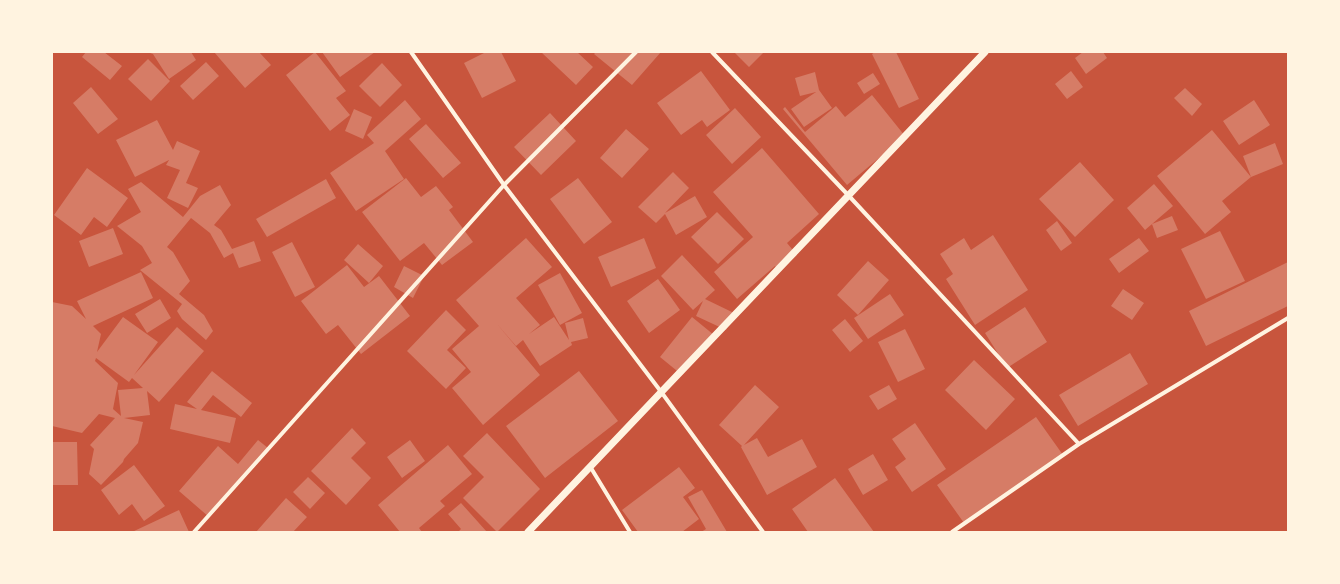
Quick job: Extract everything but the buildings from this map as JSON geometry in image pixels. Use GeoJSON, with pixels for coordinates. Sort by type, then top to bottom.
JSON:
{"type":"FeatureCollection","features":[{"type":"Feature","properties":{"kind":"street"},"geometry":{"type":"LineString","coordinates":[[411,52],[504,185],[662,393],[764,532]]}},
{"type":"Feature","properties":{"kind":"street"},"geometry":{"type":"LineString","coordinates":[[194,532],[504,185],[636,52]]}},
{"type":"Feature","properties":{"kind":"street"},"geometry":{"type":"LineString","coordinates":[[712,52],[849,196],[1079,444]]}},
{"type":"Feature","properties":{"kind":"street"},"geometry":{"type":"LineString","coordinates":[[528,532],[591,468],[985,52]]}},
{"type":"Feature","properties":{"kind":"street"},"geometry":{"type":"LineString","coordinates":[[952,532],[1079,444],[1288,318]]}},
{"type":"Feature","properties":{"kind":"street"},"geometry":{"type":"LineString","coordinates":[[591,468],[630,532]]}}]}
